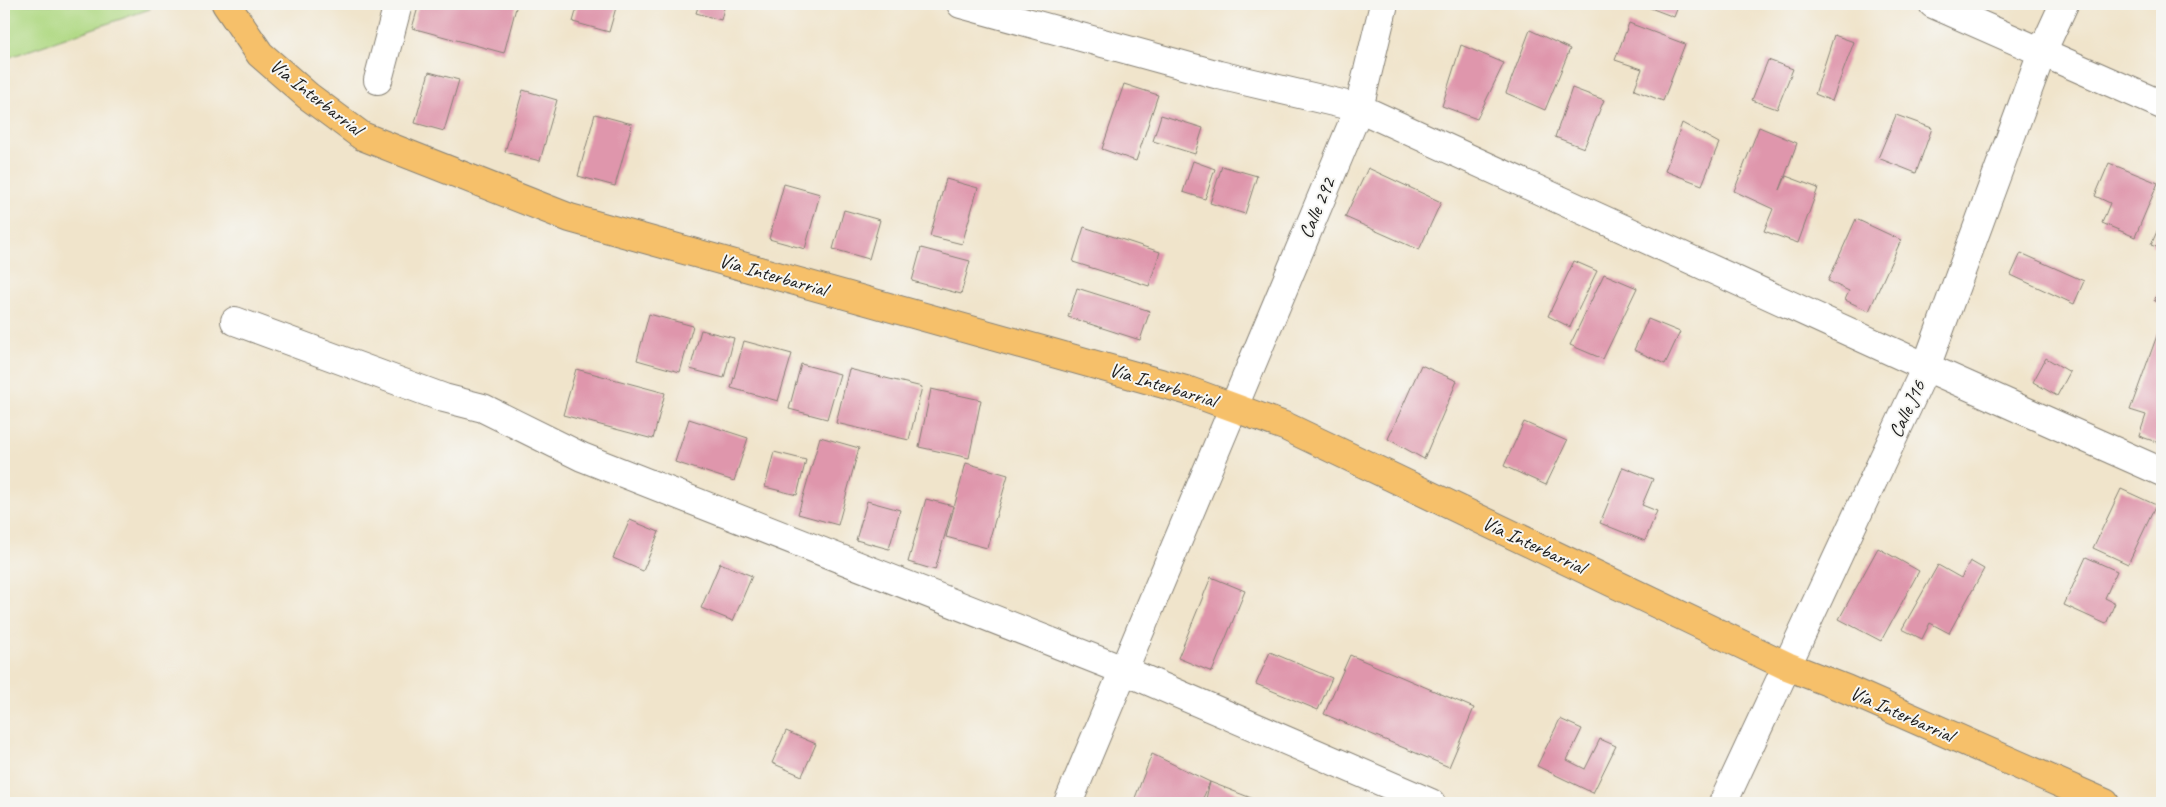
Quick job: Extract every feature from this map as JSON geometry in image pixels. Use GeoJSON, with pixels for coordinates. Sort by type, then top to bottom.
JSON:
{"type":"FeatureCollection","features":[{"type":"Feature","properties":{"kind":"main road","name":"Vía Interbarrial"},"geometry":{"type":"LineString","coordinates":[[226,4],[260,54],[308,96],[362,136],[570,218],[1189,391],[1288,427],[1787,666],[1846,689],[2104,803]]}},
{"type":"Feature","properties":{"kind":"street"},"geometry":{"type":"LineString","coordinates":[[378,80],[398,4]]}},
{"type":"Feature","properties":{"kind":"street"},"geometry":{"type":"LineString","coordinates":[[961,4],[1219,75],[1359,108],[1926,367],[2162,472]]}},
{"type":"Feature","properties":{"kind":"street","name":"Calle 292"},"geometry":{"type":"LineString","coordinates":[[1068,803],[1359,108],[1384,4]]}},
{"type":"Feature","properties":{"kind":"street"},"geometry":{"type":"LineString","coordinates":[[1933,4],[2162,105]]}},
{"type":"Feature","properties":{"kind":"street","name":"Calle J16"},"geometry":{"type":"LineString","coordinates":[[1723,803],[1926,367],[2042,52],[2064,4]]}},
{"type":"Feature","properties":{"kind":"street"},"geometry":{"type":"LineString","coordinates":[[235,321],[444,398],[483,408],[582,457],[1123,670],[1431,803]]}},
{"type":"Feature","properties":{"kind":"green space"},"geometry":{"type":"Polygon","coordinates":[[[4,4],[148,4],[150,9],[4,59],[4,4]]]}},
{"type":"Feature","properties":{"kind":"building"},"geometry":{"type":"Polygon","coordinates":[[[419,4],[517,4],[504,53],[412,28],[419,4]]]}},
{"type":"Feature","properties":{"kind":"building"},"geometry":{"type":"Polygon","coordinates":[[[578,4],[617,4],[609,32],[573,22],[578,4]]]}},
{"type":"Feature","properties":{"kind":"building"},"geometry":{"type":"Polygon","coordinates":[[[699,4],[725,4],[721,20],[696,13],[699,4]]]}},
{"type":"Feature","properties":{"kind":"building"},"geometry":{"type":"Polygon","coordinates":[[[1640,4],[1679,4],[1674,17],[1640,4]]]}},
{"type":"Feature","properties":{"kind":"building"},"geometry":{"type":"Polygon","coordinates":[[[1629,23],[1685,44],[1663,101],[1634,90],[1642,69],[1615,60],[1629,23]]]}},
{"type":"Feature","properties":{"kind":"building"},"geometry":{"type":"Polygon","coordinates":[[[1530,30],[1570,49],[1545,110],[1506,93],[1530,30]]]}},
{"type":"Feature","properties":{"kind":"building"},"geometry":{"type":"Polygon","coordinates":[[[1834,35],[1854,42],[1832,101],[1815,94],[1834,35]]]}},
{"type":"Feature","properties":{"kind":"building"},"geometry":{"type":"Polygon","coordinates":[[[1461,45],[1504,63],[1477,119],[1442,106],[1461,45]]]}},
{"type":"Feature","properties":{"kind":"building"},"geometry":{"type":"Polygon","coordinates":[[[1768,60],[1793,69],[1777,109],[1752,100],[1768,60]]]}},
{"type":"Feature","properties":{"kind":"building"},"geometry":{"type":"Polygon","coordinates":[[[429,72],[459,80],[444,131],[415,123],[429,72]]]}},
{"type":"Feature","properties":{"kind":"building"},"geometry":{"type":"Polygon","coordinates":[[[1124,84],[1158,95],[1136,161],[1102,149],[1124,84]]]}},
{"type":"Feature","properties":{"kind":"building"},"geometry":{"type":"Polygon","coordinates":[[[1572,88],[1604,100],[1584,148],[1555,137],[1572,88]]]}},
{"type":"Feature","properties":{"kind":"building"},"geometry":{"type":"Polygon","coordinates":[[[523,90],[557,100],[540,161],[505,152],[523,90]]]}},
{"type":"Feature","properties":{"kind":"building"},"geometry":{"type":"Polygon","coordinates":[[[595,114],[632,124],[615,186],[578,176],[595,114]]]}},
{"type":"Feature","properties":{"kind":"building"},"geometry":{"type":"Polygon","coordinates":[[[1161,115],[1203,128],[1195,154],[1153,141],[1161,115]]]}},
{"type":"Feature","properties":{"kind":"building"},"geometry":{"type":"Polygon","coordinates":[[[1896,115],[1932,128],[1916,173],[1878,158],[1896,115]]]}},
{"type":"Feature","properties":{"kind":"building"},"geometry":{"type":"Polygon","coordinates":[[[1682,123],[1719,143],[1702,185],[1665,171],[1682,123]]]}},
{"type":"Feature","properties":{"kind":"building"},"geometry":{"type":"Polygon","coordinates":[[[1759,127],[1797,143],[1780,190],[1786,176],[1818,188],[1798,243],[1764,231],[1773,209],[1734,191],[1759,127]]]}},
{"type":"Feature","properties":{"kind":"building"},"geometry":{"type":"Polygon","coordinates":[[[1193,161],[1215,169],[1205,199],[1183,192],[1193,161]]]}},
{"type":"Feature","properties":{"kind":"building"},"geometry":{"type":"Polygon","coordinates":[[[2109,163],[2158,183],[2135,237],[2102,223],[2110,203],[2095,196],[2109,163]]]}},
{"type":"Feature","properties":{"kind":"building"},"geometry":{"type":"Polygon","coordinates":[[[1222,166],[1257,176],[1245,214],[1210,203],[1222,166]]]}},
{"type":"Feature","properties":{"kind":"building"},"geometry":{"type":"Polygon","coordinates":[[[1368,168],[1441,202],[1419,250],[1345,217],[1368,168]]]}},
{"type":"Feature","properties":{"kind":"building"},"geometry":{"type":"Polygon","coordinates":[[[946,179],[978,188],[962,244],[930,236],[946,179]]]}},
{"type":"Feature","properties":{"kind":"building"},"geometry":{"type":"Polygon","coordinates":[[[784,184],[820,194],[805,249],[769,239],[784,184]]]}},
{"type":"Feature","properties":{"kind":"building"},"geometry":{"type":"Polygon","coordinates":[[[844,210],[880,220],[869,259],[833,249],[844,210]]]}},
{"type":"Feature","properties":{"kind":"building"},"geometry":{"type":"Polygon","coordinates":[[[1856,219],[1901,240],[1869,311],[1845,300],[1849,291],[1828,281],[1856,219]]]}},
{"type":"Feature","properties":{"kind":"building"},"geometry":{"type":"Polygon","coordinates":[[[2162,220],[2162,249],[2151,245],[2162,220]]]}},
{"type":"Feature","properties":{"kind":"building"},"geometry":{"type":"Polygon","coordinates":[[[1084,227],[1160,252],[1149,286],[1073,262],[1084,227]]]}},
{"type":"Feature","properties":{"kind":"building"},"geometry":{"type":"Polygon","coordinates":[[[921,248],[970,261],[961,294],[912,281],[921,248]]]}},
{"type":"Feature","properties":{"kind":"building"},"geometry":{"type":"Polygon","coordinates":[[[2021,253],[2084,281],[2074,304],[2011,275],[2021,253]]]}},
{"type":"Feature","properties":{"kind":"building"},"geometry":{"type":"Polygon","coordinates":[[[1574,261],[1597,271],[1570,327],[1548,316],[1574,261]]]}},
{"type":"Feature","properties":{"kind":"building"},"geometry":{"type":"Polygon","coordinates":[[[1604,274],[1637,288],[1603,359],[1570,345],[1604,274]]]}},
{"type":"Feature","properties":{"kind":"building"},"geometry":{"type":"Polygon","coordinates":[[[2162,283],[2162,305],[2154,301],[2162,283]]]}},
{"type":"Feature","properties":{"kind":"building"},"geometry":{"type":"Polygon","coordinates":[[[1077,288],[1150,311],[1140,340],[1068,317],[1077,288]]]}},
{"type":"Feature","properties":{"kind":"building"},"geometry":{"type":"Polygon","coordinates":[[[649,314],[693,326],[680,372],[637,360],[649,314]]]}},
{"type":"Feature","properties":{"kind":"building"},"geometry":{"type":"Polygon","coordinates":[[[1648,319],[1680,332],[1665,364],[1634,350],[1648,319]]]}},
{"type":"Feature","properties":{"kind":"building"},"geometry":{"type":"Polygon","coordinates":[[[701,330],[734,338],[724,378],[690,369],[701,330]]]}},
{"type":"Feature","properties":{"kind":"building"},"geometry":{"type":"Polygon","coordinates":[[[2159,330],[2162,332],[2162,444],[2139,436],[2146,415],[2130,410],[2159,330]]]}},
{"type":"Feature","properties":{"kind":"building"},"geometry":{"type":"Polygon","coordinates":[[[744,341],[792,354],[778,401],[731,388],[744,341]]]}},
{"type":"Feature","properties":{"kind":"building"},"geometry":{"type":"Polygon","coordinates":[[[2046,358],[2070,372],[2057,396],[2033,382],[2046,358]]]}},
{"type":"Feature","properties":{"kind":"building"},"geometry":{"type":"Polygon","coordinates":[[[801,364],[840,374],[827,419],[789,409],[801,364]]]}},
{"type":"Feature","properties":{"kind":"building"},"geometry":{"type":"Polygon","coordinates":[[[1421,365],[1457,381],[1424,459],[1388,439],[1421,365]]]}},
{"type":"Feature","properties":{"kind":"building"},"geometry":{"type":"Polygon","coordinates":[[[576,369],[665,393],[653,439],[563,415],[576,369]]]}},
{"type":"Feature","properties":{"kind":"building"},"geometry":{"type":"Polygon","coordinates":[[[849,369],[922,387],[909,440],[836,423],[849,369]]]}},
{"type":"Feature","properties":{"kind":"building"},"geometry":{"type":"Polygon","coordinates":[[[931,389],[981,400],[969,458],[919,447],[931,389]]]}},
{"type":"Feature","properties":{"kind":"building"},"geometry":{"type":"Polygon","coordinates":[[[689,419],[748,438],[734,481],[675,462],[689,419]]]}},
{"type":"Feature","properties":{"kind":"building"},"geometry":{"type":"Polygon","coordinates":[[[1524,422],[1567,441],[1546,485],[1504,466],[1524,422]]]}},
{"type":"Feature","properties":{"kind":"building"},"geometry":{"type":"Polygon","coordinates":[[[820,437],[859,448],[838,525],[798,514],[820,437]]]}},
{"type":"Feature","properties":{"kind":"building"},"geometry":{"type":"Polygon","coordinates":[[[774,452],[806,460],[797,495],[765,487],[774,452]]]}},
{"type":"Feature","properties":{"kind":"building"},"geometry":{"type":"Polygon","coordinates":[[[966,463],[1008,475],[987,548],[946,537],[966,463]]]}},
{"type":"Feature","properties":{"kind":"building"},"geometry":{"type":"Polygon","coordinates":[[[1623,467],[1653,479],[1642,505],[1657,511],[1645,541],[1600,523],[1623,467]]]}},
{"type":"Feature","properties":{"kind":"building"},"geometry":{"type":"Polygon","coordinates":[[[2121,489],[2156,505],[2128,564],[2093,548],[2121,489]]]}},
{"type":"Feature","properties":{"kind":"building"},"geometry":{"type":"Polygon","coordinates":[[[926,499],[953,506],[935,570],[908,562],[926,499]]]}},
{"type":"Feature","properties":{"kind":"building"},"geometry":{"type":"Polygon","coordinates":[[[867,501],[900,510],[889,549],[856,540],[867,501]]]}},
{"type":"Feature","properties":{"kind":"building"},"geometry":{"type":"Polygon","coordinates":[[[630,520],[659,532],[643,571],[613,558],[630,520]]]}},
{"type":"Feature","properties":{"kind":"building"},"geometry":{"type":"Polygon","coordinates":[[[1878,548],[1919,571],[1881,641],[1839,619],[1878,548]]]}},
{"type":"Feature","properties":{"kind":"building"},"geometry":{"type":"Polygon","coordinates":[[[2086,557],[2117,571],[2105,598],[2115,603],[2106,624],[2064,605],[2086,557]]]}},
{"type":"Feature","properties":{"kind":"building"},"geometry":{"type":"Polygon","coordinates":[[[1970,561],[1984,569],[1949,633],[1930,623],[1922,639],[1902,629],[1938,565],[1961,578],[1970,561]]]}},
{"type":"Feature","properties":{"kind":"building"},"geometry":{"type":"Polygon","coordinates":[[[720,563],[752,576],[733,621],[701,608],[720,563]]]}},
{"type":"Feature","properties":{"kind":"building"},"geometry":{"type":"Polygon","coordinates":[[[1211,577],[1245,591],[1212,672],[1178,658],[1211,577]]]}},
{"type":"Feature","properties":{"kind":"building"},"geometry":{"type":"Polygon","coordinates":[[[1270,652],[1332,678],[1318,710],[1256,684],[1270,652]]]}},
{"type":"Feature","properties":{"kind":"building"},"geometry":{"type":"Polygon","coordinates":[[[1350,655],[1474,708],[1449,767],[1324,714],[1350,655]]]}},
{"type":"Feature","properties":{"kind":"building"},"geometry":{"type":"Polygon","coordinates":[[[1560,719],[1582,729],[1567,760],[1585,769],[1600,739],[1616,746],[1593,793],[1537,766],[1560,719]]]}},
{"type":"Feature","properties":{"kind":"building"},"geometry":{"type":"Polygon","coordinates":[[[786,731],[816,744],[802,776],[772,763],[786,731]]]}},
{"type":"Feature","properties":{"kind":"building"},"geometry":{"type":"Polygon","coordinates":[[[1152,754],[1210,782],[1201,803],[1133,803],[1152,754]]]}},
{"type":"Feature","properties":{"kind":"building"},"geometry":{"type":"Polygon","coordinates":[[[1210,782],[1264,803],[1205,803],[1210,782]]]}}]}
